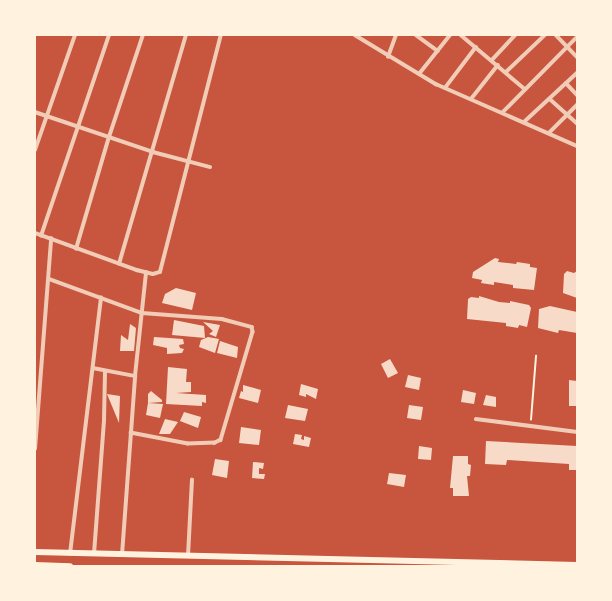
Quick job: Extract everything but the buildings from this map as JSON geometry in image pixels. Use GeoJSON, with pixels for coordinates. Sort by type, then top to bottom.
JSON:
{"type":"FeatureCollection","features":[{"type":"Feature","properties":{"kind":"highway"},"geometry":{"type":"LineString","coordinates":[[35,552],[188,557],[577,565]]}},
{"type":"Feature","properties":{"kind":"highway"},"geometry":{"type":"LineString","coordinates":[[35,565],[70,566]]}},
{"type":"Feature","properties":{"kind":"street"},"geometry":{"type":"LineString","coordinates":[[35,150],[75,35]]}},
{"type":"Feature","properties":{"kind":"street"},"geometry":{"type":"LineString","coordinates":[[41,236],[109,35]]}},
{"type":"Feature","properties":{"kind":"street"},"geometry":{"type":"LineString","coordinates":[[76,249],[109,138],[143,35]]}},
{"type":"Feature","properties":{"kind":"street"},"geometry":{"type":"LineString","coordinates":[[119,264],[186,35]]}},
{"type":"Feature","properties":{"kind":"street"},"geometry":{"type":"LineString","coordinates":[[35,233],[146,273],[158,274],[163,268],[187,160],[221,35]]}},
{"type":"Feature","properties":{"kind":"street"},"geometry":{"type":"LineString","coordinates":[[355,35],[388,57],[445,88],[503,112],[577,146]]}},
{"type":"Feature","properties":{"kind":"street"},"geometry":{"type":"LineString","coordinates":[[388,57],[396,35]]}},
{"type":"Feature","properties":{"kind":"street"},"geometry":{"type":"LineString","coordinates":[[416,35],[438,50]]}},
{"type":"Feature","properties":{"kind":"street"},"geometry":{"type":"LineString","coordinates":[[419,74],[450,35]]}},
{"type":"Feature","properties":{"kind":"street"},"geometry":{"type":"LineString","coordinates":[[461,35],[525,89]]}},
{"type":"Feature","properties":{"kind":"street"},"geometry":{"type":"LineString","coordinates":[[492,60],[515,35]]}},
{"type":"Feature","properties":{"kind":"street"},"geometry":{"type":"LineString","coordinates":[[506,72],[545,35]]}},
{"type":"Feature","properties":{"kind":"street"},"geometry":{"type":"LineString","coordinates":[[556,35],[577,57]]}},
{"type":"Feature","properties":{"kind":"street"},"geometry":{"type":"LineString","coordinates":[[503,112],[577,37]]}},
{"type":"Feature","properties":{"kind":"street"},"geometry":{"type":"LineString","coordinates":[[445,88],[476,47]]}},
{"type":"Feature","properties":{"kind":"street"},"geometry":{"type":"LineString","coordinates":[[471,99],[498,65]]}},
{"type":"Feature","properties":{"kind":"street"},"geometry":{"type":"LineString","coordinates":[[524,122],[577,73]]}},
{"type":"Feature","properties":{"kind":"street"},"geometry":{"type":"LineString","coordinates":[[566,83],[577,95]]}},
{"type":"Feature","properties":{"kind":"street"},"geometry":{"type":"LineString","coordinates":[[550,98],[577,124]]}},
{"type":"Feature","properties":{"kind":"street"},"geometry":{"type":"LineString","coordinates":[[549,133],[577,105]]}},
{"type":"Feature","properties":{"kind":"street"},"geometry":{"type":"LineString","coordinates":[[35,112],[153,152],[210,166]]}},
{"type":"Feature","properties":{"kind":"street"},"geometry":{"type":"LineString","coordinates":[[35,449],[51,239]]}},
{"type":"Feature","properties":{"kind":"street"},"geometry":{"type":"LineString","coordinates":[[122,555],[135,376],[146,273]]}},
{"type":"Feature","properties":{"kind":"street"},"geometry":{"type":"LineString","coordinates":[[49,278],[142,313],[235,321],[250,324],[254,332],[221,440],[215,443],[188,444],[131,433]]}},
{"type":"Feature","properties":{"kind":"street"},"geometry":{"type":"LineString","coordinates":[[70,554],[102,298]]}},
{"type":"Feature","properties":{"kind":"street"},"geometry":{"type":"LineString","coordinates":[[93,368],[105,372],[135,376]]}},
{"type":"Feature","properties":{"kind":"street"},"geometry":{"type":"LineString","coordinates":[[94,554],[104,420],[105,372]]}},
{"type":"Feature","properties":{"kind":"street"},"geometry":{"type":"LineString","coordinates":[[476,419],[577,432]]}},
{"type":"Feature","properties":{"kind":"street"},"geometry":{"type":"LineString","coordinates":[[188,557],[192,480]]}},
{"type":"Feature","properties":{"kind":"path"},"geometry":{"type":"LineString","coordinates":[[530,426],[536,356]]}}]}
